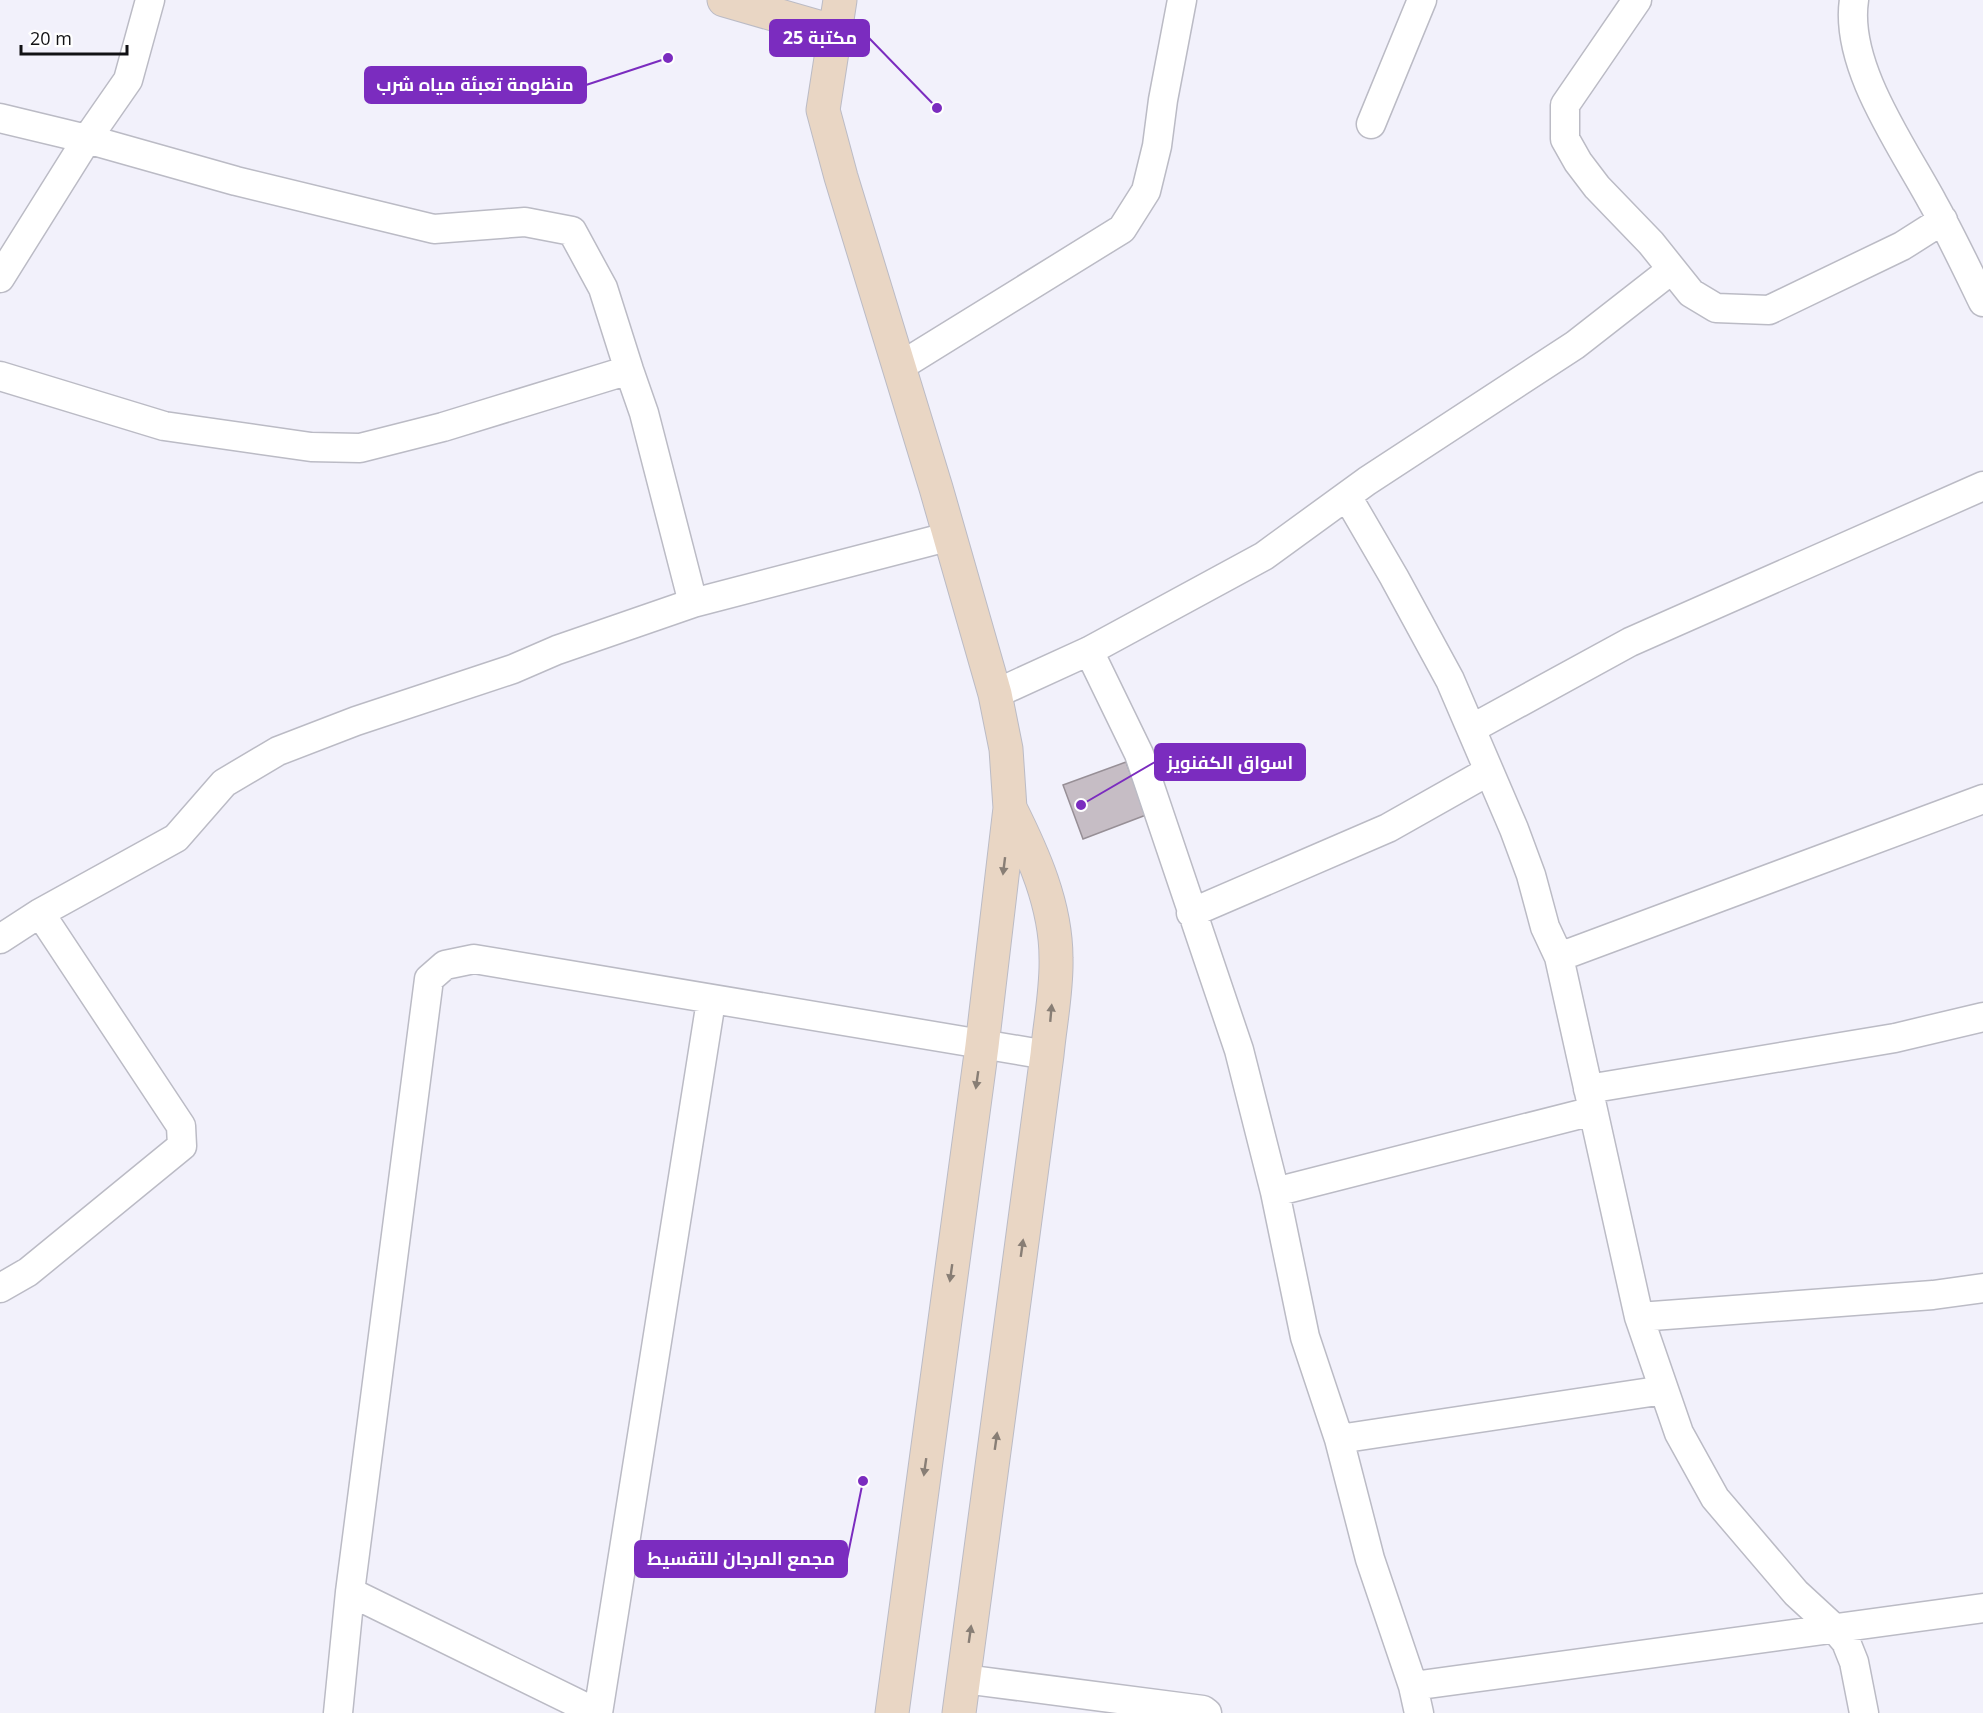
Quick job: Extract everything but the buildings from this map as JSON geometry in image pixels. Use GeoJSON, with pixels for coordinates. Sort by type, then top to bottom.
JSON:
{"type":"FeatureCollection","features":[{"type":"Feature","properties":{"kind":"street"},"geometry":{"type":"LineString","coordinates":[[0,278],[87,139],[128,80],[150,0]]}},
{"type":"Feature","properties":{"kind":"street"},"geometry":{"type":"LineString","coordinates":[[724,0],[836,32]]}},
{"type":"Feature","properties":{"kind":"street"},"geometry":{"type":"LineString","coordinates":[[840,0],[823,110],[841,177],[951,536],[995,694],[1006,749],[1011,808],[982,1046],[892,1713]]}},
{"type":"Feature","properties":{"kind":"street"},"geometry":{"type":"LineString","coordinates":[[899,367],[1122,229],[1146,191],[1149,180],[1182,0]]}},
{"type":"Feature","properties":{"kind":"street"},"geometry":{"type":"LineString","coordinates":[[1371,124],[1422,0]]}},
{"type":"Feature","properties":{"kind":"street"},"geometry":{"type":"LineString","coordinates":[[1637,0],[1565,105],[1565,139],[1578,162],[1597,187],[1651,243],[1691,293],[1716,308],[1768,310],[1902,246],[1943,220]]}},
{"type":"Feature","properties":{"kind":"street"},"geometry":{"type":"LineString","coordinates":[[1854,0],[1853,34],[1875,97],[1943,220],[1983,302]]}},
{"type":"Feature","properties":{"kind":"street"},"geometry":{"type":"LineString","coordinates":[[0,118],[87,139],[236,181],[435,229],[525,222],[572,231],[603,288],[644,413],[693,603]]}},
{"type":"Feature","properties":{"kind":"street"},"geometry":{"type":"LineString","coordinates":[[995,694],[1089,651],[1264,556],[1348,498],[1367,482],[1575,345],[1671,270]]}},
{"type":"Feature","properties":{"kind":"street"},"geometry":{"type":"LineString","coordinates":[[0,376],[164,426],[311,447],[360,448],[443,427],[629,370]]}},
{"type":"Feature","properties":{"kind":"street"},"geometry":{"type":"LineString","coordinates":[[1471,729],[1630,642],[1983,486]]}},
{"type":"Feature","properties":{"kind":"street"},"geometry":{"type":"LineString","coordinates":[[1348,498],[1450,680],[1531,875],[1545,927],[1558,957],[1639,1317],[1679,1433],[1715,1498],[1796,1593],[1846,1642],[1854,1662],[1864,1713]]}},
{"type":"Feature","properties":{"kind":"street"},"geometry":{"type":"LineString","coordinates":[[0,939],[40,913],[176,838],[224,783],[278,751],[367,717],[513,669],[557,650],[693,603],[951,536]]}},
{"type":"Feature","properties":{"kind":"street"},"geometry":{"type":"LineString","coordinates":[[1089,651],[1139,754],[1239,1050],[1275,1192],[1305,1337],[1339,1439],[1370,1559],[1413,1686],[1419,1713]]}},
{"type":"Feature","properties":{"kind":"street"},"geometry":{"type":"LineString","coordinates":[[1191,913],[1388,828],[1489,771]]}},
{"type":"Feature","properties":{"kind":"street"},"geometry":{"type":"LineString","coordinates":[[1558,957],[1983,799]]}},
{"type":"Feature","properties":{"kind":"street"},"geometry":{"type":"LineString","coordinates":[[959,1713],[1047,1055],[1057,957],[1049,905],[1033,855],[1011,808]]}},
{"type":"Feature","properties":{"kind":"street"},"geometry":{"type":"LineString","coordinates":[[0,1288],[28,1272],[182,1146],[181,1126],[40,913]]}},
{"type":"Feature","properties":{"kind":"street"},"geometry":{"type":"LineString","coordinates":[[338,1713],[350,1592],[429,979],[445,964],[474,959],[711,1001],[1047,1055]]}},
{"type":"Feature","properties":{"kind":"street"},"geometry":{"type":"LineString","coordinates":[[350,1592],[598,1713],[711,1001]]}},
{"type":"Feature","properties":{"kind":"street"},"geometry":{"type":"LineString","coordinates":[[1275,1192],[1591,1100],[1895,1038],[1983,1017]]}},
{"type":"Feature","properties":{"kind":"street"},"geometry":{"type":"LineString","coordinates":[[1639,1317],[1933,1295],[1983,1288]]}},
{"type":"Feature","properties":{"kind":"street"},"geometry":{"type":"LineString","coordinates":[[1339,1439],[1664,1390]]}},
{"type":"Feature","properties":{"kind":"street"},"geometry":{"type":"LineString","coordinates":[[1413,1686],[1983,1608]]}},
{"type":"Feature","properties":{"kind":"street"},"geometry":{"type":"LineString","coordinates":[[964,1679],[1203,1710],[1207,1713]]}},
{"type":"Feature","properties":{"kind":"place","name":"منظومة تعبئة مياه شرب"},"geometry":{"type":"Point","coordinates":[668,58]}},
{"type":"Feature","properties":{"kind":"place","name":"مكتبة 25"},"geometry":{"type":"Point","coordinates":[937,108]}},
{"type":"Feature","properties":{"kind":"place","name":"اسواق الكفنويز"},"geometry":{"type":"Point","coordinates":[1081,805]}},
{"type":"Feature","properties":{"kind":"place","name":"مجمع المرجان للتقسيط"},"geometry":{"type":"Point","coordinates":[863,1481]}}]}
